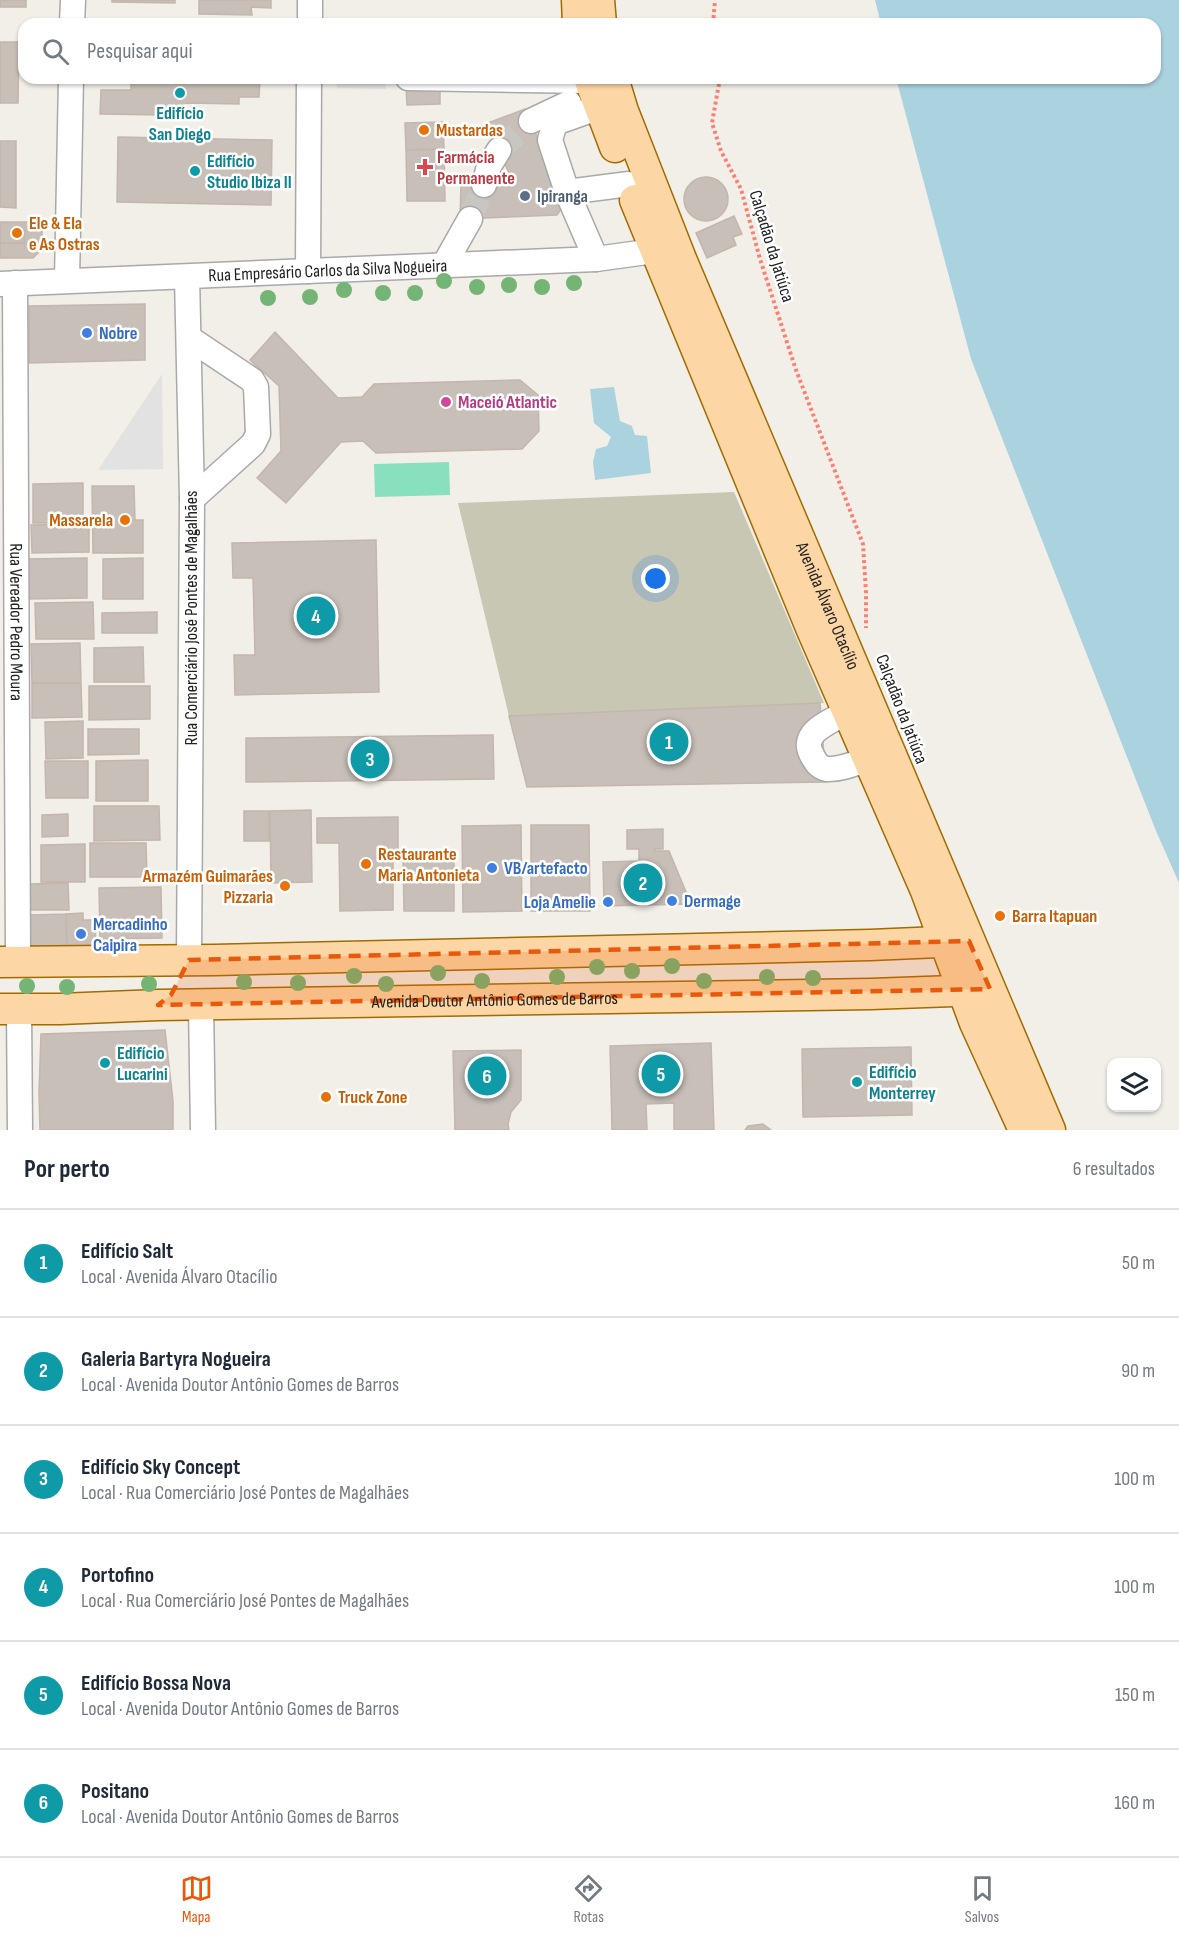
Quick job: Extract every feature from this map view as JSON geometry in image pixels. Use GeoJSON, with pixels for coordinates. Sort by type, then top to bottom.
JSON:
{"type":"FeatureCollection","features":[{"type":"Feature","properties":{"kind":"main road"},"geometry":{"type":"LineString","coordinates":[[577,0],[578,18]]}},
{"type":"Feature","properties":{"kind":"main road"},"geometry":{"type":"LineString","coordinates":[[599,0],[600,18]]}},
{"type":"Feature","properties":{"kind":"main road","name":"Avenida Álvaro Otacílio"},"geometry":{"type":"LineString","coordinates":[[597,87],[629,184],[654,250],[868,759],[926,891],[956,942]]}},
{"type":"Feature","properties":{"kind":"main road","name":"Avenida Álvaro Otacílio"},"geometry":{"type":"LineString","coordinates":[[597,87],[623,111],[681,259],[831,610],[976,990],[1050,1130]]}},
{"type":"Feature","properties":{"kind":"main road"},"geometry":{"type":"LineString","coordinates":[[9,962],[202,960],[956,942]]}},
{"type":"Feature","properties":{"kind":"main road"},"geometry":{"type":"LineString","coordinates":[[870,945],[871,994]]}},
{"type":"Feature","properties":{"kind":"main road"},"geometry":{"type":"LineString","coordinates":[[158,1005],[171,995],[202,960]]}},
{"type":"Feature","properties":{"kind":"main road"},"geometry":{"type":"LineString","coordinates":[[202,960],[209,1005]]}},
{"type":"Feature","properties":{"kind":"main road","name":"Avenida Álvaro Otacílio"},"geometry":{"type":"LineString","coordinates":[[976,990],[975,1023],[1024,1130]]}},
{"type":"Feature","properties":{"kind":"main road","name":"Avenida Doutor Antônio Gomes de Barros"},"geometry":{"type":"LineString","coordinates":[[9,1009],[871,994],[976,990]]}},
{"type":"Feature","properties":{"kind":"street"},"geometry":{"type":"LineString","coordinates":[[72,18],[73,0]]}},
{"type":"Feature","properties":{"kind":"street"},"geometry":{"type":"LineString","coordinates":[[310,0],[310,18]]}},
{"type":"Feature","properties":{"kind":"street"},"geometry":{"type":"LineString","coordinates":[[67,280],[71,84]]}},
{"type":"Feature","properties":{"kind":"street"},"geometry":{"type":"LineString","coordinates":[[308,271],[309,84]]}},
{"type":"Feature","properties":{"kind":"street"},"geometry":{"type":"LineString","coordinates":[[534,84],[597,87]]}},
{"type":"Feature","properties":{"kind":"street"},"geometry":{"type":"LineString","coordinates":[[531,122],[597,87]]}},
{"type":"Feature","properties":{"kind":"street"},"geometry":{"type":"LineString","coordinates":[[596,259],[567,192],[550,140],[555,123],[597,87]]}},
{"type":"Feature","properties":{"kind":"street"},"geometry":{"type":"LineString","coordinates":[[484,185],[489,166],[499,150]]}},
{"type":"Feature","properties":{"kind":"street"},"geometry":{"type":"LineString","coordinates":[[567,192],[629,184]]}},
{"type":"Feature","properties":{"kind":"street"},"geometry":{"type":"LineString","coordinates":[[444,265],[470,219]]}},
{"type":"Feature","properties":{"kind":"street","name":"Rua Empresário Carlos da Silva Nogueira"},"geometry":{"type":"LineString","coordinates":[[7,284],[596,259],[654,250]]}},
{"type":"Feature","properties":{"kind":"street","name":"Rua Comerciário José Pontes de Magalhães"},"geometry":{"type":"LineString","coordinates":[[187,277],[202,960]]}},
{"type":"Feature","properties":{"kind":"street","name":"Rua Vereador Pedro Moura"},"geometry":{"type":"LineString","coordinates":[[7,284],[9,962]]}},
{"type":"Feature","properties":{"kind":"street"},"geometry":{"type":"LineString","coordinates":[[189,338],[252,380],[256,387],[258,434],[253,444],[192,499]]}},
{"type":"Feature","properties":{"kind":"street"},"geometry":{"type":"LineString","coordinates":[[848,712],[812,733],[809,741],[811,754],[819,766],[828,769],[868,759]]}},
{"type":"Feature","properties":{"kind":"street"},"geometry":{"type":"LineString","coordinates":[[203,1130],[209,1005]]}},
{"type":"Feature","properties":{"kind":"street"},"geometry":{"type":"LineString","coordinates":[[9,1009],[20,1130]]}},
{"type":"Feature","properties":{"kind":"path"},"geometry":{"type":"LineString","coordinates":[[714,18],[715,0]]}},
{"type":"Feature","properties":{"kind":"path","name":"Calçadão da Jatiúca"},"geometry":{"type":"LineString","coordinates":[[719,84],[712,123],[721,151],[741,189],[760,259],[796,370],[863,544],[866,637]]}},
{"type":"Feature","properties":{"kind":"highlighted area"},"geometry":{"type":"Polygon","coordinates":[[[969,941],[990,989],[158,1005],[171,995],[189,960],[969,941]]]}},
{"type":"Feature","properties":{"kind":"shaded area"},"geometry":{"type":"Polygon","coordinates":[[[337,84],[386,84],[386,89],[337,88],[337,84]]]}},
{"type":"Feature","properties":{"kind":"shaded area"},"geometry":{"type":"Polygon","coordinates":[[[162,374],[163,469],[98,470],[162,374]]]}},
{"type":"Feature","properties":{"kind":"shaded area"},"geometry":{"type":"Polygon","coordinates":[[[734,492],[824,703],[509,716],[458,503],[734,492]]]}},
{"type":"Feature","properties":{"kind":"green space"},"geometry":{"type":"Polygon","coordinates":[[[449,462],[450,495],[375,497],[374,464],[449,462]]]}},
{"type":"Feature","properties":{"kind":"water"},"geometry":{"type":"Polygon","coordinates":[[[875,0],[1179,0],[1179,883],[1156,831],[971,359],[898,84],[1161,84],[1161,18],[880,18],[875,0]]]}},
{"type":"Feature","properties":{"kind":"water"},"geometry":{"type":"Polygon","coordinates":[[[614,387],[620,421],[632,426],[635,435],[647,436],[651,473],[595,480],[593,462],[596,449],[607,446],[611,437],[594,423],[590,389],[614,387]]]}},
{"type":"Feature","properties":{"kind":"building"},"geometry":{"type":"Polygon","coordinates":[[[0,0],[26,0],[26,7],[0,7],[0,0]]]}},
{"type":"Feature","properties":{"kind":"building"},"geometry":{"type":"Polygon","coordinates":[[[112,0],[175,0],[175,3],[112,2],[112,0]]]}},
{"type":"Feature","properties":{"kind":"building"},"geometry":{"type":"Polygon","coordinates":[[[199,0],[271,0],[271,8],[251,7],[252,15],[199,14],[199,0]]]}},
{"type":"Feature","properties":{"kind":"building"},"geometry":{"type":"Polygon","coordinates":[[[0,42],[18,42],[18,103],[0,103],[0,42]]]}},
{"type":"Feature","properties":{"kind":"building","name":"Edifício San Diego"},"geometry":{"type":"Polygon","coordinates":[[[131,84],[260,84],[259,97],[239,97],[239,104],[186,103],[163,115],[100,114],[101,90],[131,90],[131,84]]]}},
{"type":"Feature","properties":{"kind":"building"},"geometry":{"type":"Polygon","coordinates":[[[440,85],[440,104],[407,105],[406,86],[440,85]]]}},
{"type":"Feature","properties":{"kind":"building"},"geometry":{"type":"Polygon","coordinates":[[[525,109],[566,202],[557,215],[460,219],[461,185],[513,183],[488,123],[525,109]]]}},
{"type":"Feature","properties":{"kind":"building","name":"Mustardas"},"geometry":{"type":"Polygon","coordinates":[[[443,122],[444,149],[406,150],[405,123],[443,122]]]}},
{"type":"Feature","properties":{"kind":"building","name":"Edifício Studio Ibiza II"},"geometry":{"type":"Polygon","coordinates":[[[118,137],[272,140],[271,205],[117,202],[118,137]]]}},
{"type":"Feature","properties":{"kind":"building"},"geometry":{"type":"Polygon","coordinates":[[[0,141],[16,141],[16,208],[0,207],[0,141]]]}},
{"type":"Feature","properties":{"kind":"building","name":"Farmácia Permanente"},"geometry":{"type":"Polygon","coordinates":[[[444,149],[445,201],[407,201],[406,150],[444,149]]]}},
{"type":"Feature","properties":{"kind":"building"},"geometry":{"type":"Polygon","coordinates":[[[706,177],[721,184],[728,199],[721,214],[706,221],[691,214],[684,199],[691,184],[706,177]]]}},
{"type":"Feature","properties":{"kind":"building"},"geometry":{"type":"Polygon","coordinates":[[[734,216],[742,234],[733,237],[736,245],[707,258],[696,233],[734,216]]]}},
{"type":"Feature","properties":{"kind":"building"},"geometry":{"type":"Polygon","coordinates":[[[0,222],[42,222],[42,230],[25,230],[24,243],[0,243],[0,222]]]}},
{"type":"Feature","properties":{"kind":"building"},"geometry":{"type":"Polygon","coordinates":[[[25,230],[42,230],[42,249],[33,258],[0,258],[0,243],[24,243],[25,230]]]}},
{"type":"Feature","properties":{"kind":"building","name":"Nobre"},"geometry":{"type":"Polygon","coordinates":[[[145,304],[145,360],[29,363],[29,306],[145,304]]]}},
{"type":"Feature","properties":{"kind":"building"},"geometry":{"type":"Polygon","coordinates":[[[275,332],[338,398],[362,397],[374,384],[520,380],[538,395],[539,431],[522,449],[376,453],[363,441],[341,442],[286,503],[257,478],[281,451],[279,386],[250,360],[275,332]]]}},
{"type":"Feature","properties":{"kind":"building"},"geometry":{"type":"Polygon","coordinates":[[[83,483],[83,523],[33,523],[33,484],[83,483]]]}},
{"type":"Feature","properties":{"kind":"building"},"geometry":{"type":"Polygon","coordinates":[[[92,486],[134,486],[135,520],[143,520],[143,553],[93,553],[92,486]]]}},
{"type":"Feature","properties":{"kind":"building"},"geometry":{"type":"Polygon","coordinates":[[[89,524],[89,552],[32,553],[31,525],[89,524]]]}},
{"type":"Feature","properties":{"kind":"building"},"geometry":{"type":"Polygon","coordinates":[[[376,540],[379,692],[235,695],[234,655],[255,655],[253,578],[233,578],[232,543],[376,540]]]}},
{"type":"Feature","properties":{"kind":"building"},"geometry":{"type":"Polygon","coordinates":[[[87,558],[87,598],[26,599],[25,559],[87,558]]]}},
{"type":"Feature","properties":{"kind":"building"},"geometry":{"type":"Polygon","coordinates":[[[143,558],[143,599],[103,599],[103,559],[143,558]]]}},
{"type":"Feature","properties":{"kind":"building"},"geometry":{"type":"Polygon","coordinates":[[[93,602],[94,639],[36,639],[35,603],[93,602]]]}},
{"type":"Feature","properties":{"kind":"building"},"geometry":{"type":"Polygon","coordinates":[[[157,612],[157,633],[102,633],[102,613],[157,612]]]}},
{"type":"Feature","properties":{"kind":"building"},"geometry":{"type":"Polygon","coordinates":[[[80,643],[81,683],[32,683],[31,644],[80,643]]]}},
{"type":"Feature","properties":{"kind":"building"},"geometry":{"type":"Polygon","coordinates":[[[143,647],[144,682],[94,682],[94,648],[143,647]]]}},
{"type":"Feature","properties":{"kind":"building"},"geometry":{"type":"Polygon","coordinates":[[[32,683],[81,683],[82,717],[32,718],[32,683]]]}},
{"type":"Feature","properties":{"kind":"building"},"geometry":{"type":"Polygon","coordinates":[[[89,686],[150,686],[150,719],[89,720],[89,686]]]}},
{"type":"Feature","properties":{"kind":"building"},"geometry":{"type":"Polygon","coordinates":[[[820,703],[826,782],[527,787],[509,716],[820,703]]]}},
{"type":"Feature","properties":{"kind":"building"},"geometry":{"type":"Polygon","coordinates":[[[83,721],[83,758],[46,759],[45,722],[83,721]]]}},
{"type":"Feature","properties":{"kind":"building"},"geometry":{"type":"Polygon","coordinates":[[[88,729],[139,729],[139,754],[88,755],[88,729]]]}},
{"type":"Feature","properties":{"kind":"building"},"geometry":{"type":"Polygon","coordinates":[[[493,735],[494,779],[246,782],[246,738],[493,735]]]}},
{"type":"Feature","properties":{"kind":"building"},"geometry":{"type":"Polygon","coordinates":[[[148,760],[148,801],[96,801],[96,761],[148,760]]]}},
{"type":"Feature","properties":{"kind":"building"},"geometry":{"type":"Polygon","coordinates":[[[45,761],[88,761],[88,798],[46,798],[45,761]]]}},
{"type":"Feature","properties":{"kind":"building"},"geometry":{"type":"Polygon","coordinates":[[[94,806],[159,806],[160,840],[94,841],[94,806]]]}},
{"type":"Feature","properties":{"kind":"building"},"geometry":{"type":"Polygon","coordinates":[[[311,810],[312,882],[271,883],[270,811],[311,810]]]}},
{"type":"Feature","properties":{"kind":"building"},"geometry":{"type":"Polygon","coordinates":[[[244,811],[269,811],[269,841],[244,841],[244,811]]]}},
{"type":"Feature","properties":{"kind":"building"},"geometry":{"type":"Polygon","coordinates":[[[68,814],[68,836],[42,837],[42,815],[68,814]]]}},
{"type":"Feature","properties":{"kind":"building","name":"Restaurante Maria Antonieta"},"geometry":{"type":"Polygon","coordinates":[[[398,817],[398,860],[393,861],[393,910],[340,911],[339,843],[317,843],[317,818],[398,817]]]}},
{"type":"Feature","properties":{"kind":"building","name":"VB/artefacto"},"geometry":{"type":"Polygon","coordinates":[[[521,825],[522,911],[463,912],[462,826],[521,825]]]}},
{"type":"Feature","properties":{"kind":"building"},"geometry":{"type":"Polygon","coordinates":[[[531,825],[589,825],[590,911],[531,911],[531,825]]]}},
{"type":"Feature","properties":{"kind":"building"},"geometry":{"type":"Polygon","coordinates":[[[663,829],[663,849],[655,849],[655,851],[669,851],[691,904],[604,906],[603,862],[639,861],[639,849],[627,849],[627,830],[663,829]]]}},
{"type":"Feature","properties":{"kind":"building"},"geometry":{"type":"Polygon","coordinates":[[[90,843],[146,843],[147,877],[90,877],[90,843]]]}},
{"type":"Feature","properties":{"kind":"building"},"geometry":{"type":"Polygon","coordinates":[[[85,844],[85,882],[41,882],[41,845],[85,844]]]}},
{"type":"Feature","properties":{"kind":"building"},"geometry":{"type":"Polygon","coordinates":[[[454,856],[454,911],[404,911],[403,857],[454,856]]]}},
{"type":"Feature","properties":{"kind":"building"},"geometry":{"type":"Polygon","coordinates":[[[68,883],[69,910],[31,910],[30,884],[68,883]]]}},
{"type":"Feature","properties":{"kind":"building"},"geometry":{"type":"Polygon","coordinates":[[[161,887],[162,938],[100,939],[99,888],[161,887]]]}},
{"type":"Feature","properties":{"kind":"building","name":"Mercadinho Caipira"},"geometry":{"type":"Polygon","coordinates":[[[83,913],[83,920],[95,920],[96,948],[67,948],[66,914],[83,913]]]}},
{"type":"Feature","properties":{"kind":"building"},"geometry":{"type":"Polygon","coordinates":[[[66,914],[67,948],[30,949],[30,915],[66,914]]]}},
{"type":"Feature","properties":{"kind":"building","name":"Edifício Lucarini"},"geometry":{"type":"Polygon","coordinates":[[[165,1030],[173,1101],[173,1130],[40,1130],[41,1034],[165,1030]]]}},
{"type":"Feature","properties":{"kind":"building"},"geometry":{"type":"Polygon","coordinates":[[[711,1043],[714,1130],[674,1130],[674,1103],[646,1104],[647,1130],[612,1130],[610,1046],[711,1043]]]}},
{"type":"Feature","properties":{"kind":"building","name":"Edifício Monterrey"},"geometry":{"type":"Polygon","coordinates":[[[911,1047],[912,1115],[803,1117],[802,1049],[911,1047]]]}},
{"type":"Feature","properties":{"kind":"building"},"geometry":{"type":"Polygon","coordinates":[[[521,1050],[521,1100],[511,1112],[509,1130],[455,1130],[453,1051],[521,1050]]]}},
{"type":"Feature","properties":{"kind":"building"},"geometry":{"type":"Polygon","coordinates":[[[763,1124],[771,1130],[745,1130],[748,1126],[763,1124]]]}},
{"type":"Feature","properties":{"kind":"tunnel"},"geometry":{"type":"LineString","coordinates":[[499,150],[531,121]]}},
{"type":"Feature","properties":{"kind":"tunnel"},"geometry":{"type":"LineString","coordinates":[[470,219],[484,185]]}},
{"type":"Feature","properties":{"kind":"place","name":"Edifício San Diego"},"geometry":{"type":"Point","coordinates":[180,93]}},
{"type":"Feature","properties":{"kind":"place","name":"Mustardas"},"geometry":{"type":"Point","coordinates":[424,130]}},
{"type":"Feature","properties":{"kind":"place","name":"Farmácia Permanente"},"geometry":{"type":"Point","coordinates":[425,167]}},
{"type":"Feature","properties":{"kind":"place","name":"Edifício Studio Ibiza II"},"geometry":{"type":"Point","coordinates":[195,171]}},
{"type":"Feature","properties":{"kind":"place","name":"Ipiranga"},"geometry":{"type":"Point","coordinates":[525,196]}},
{"type":"Feature","properties":{"kind":"place","name":"Ele & Ela e As Ostras"},"geometry":{"type":"Point","coordinates":[17,233]}},
{"type":"Feature","properties":{"kind":"place","name":"Nobre"},"geometry":{"type":"Point","coordinates":[87,333]}},
{"type":"Feature","properties":{"kind":"place","name":"Maceió Atlantic"},"geometry":{"type":"Point","coordinates":[446,402]}},
{"type":"Feature","properties":{"kind":"place","name":"Massarela"},"geometry":{"type":"Point","coordinates":[125,520]}},
{"type":"Feature","properties":{"kind":"place","name":"Portofino"},"geometry":{"type":"Point","coordinates":[316,616]}},
{"type":"Feature","properties":{"kind":"place","name":"Edifício Salt"},"geometry":{"type":"Point","coordinates":[669,742]}},
{"type":"Feature","properties":{"kind":"place","name":"Edifício Sky Concept"},"geometry":{"type":"Point","coordinates":[370,759]}},
{"type":"Feature","properties":{"kind":"place","name":"Restaurante Maria Antonieta"},"geometry":{"type":"Point","coordinates":[366,864]}},
{"type":"Feature","properties":{"kind":"place","name":"VB/artefacto"},"geometry":{"type":"Point","coordinates":[492,868]}},
{"type":"Feature","properties":{"kind":"place","name":"Galeria Bartyra Nogueira"},"geometry":{"type":"Point","coordinates":[643,883]}},
{"type":"Feature","properties":{"kind":"place","name":"Armazém Guimarães Pizzaria"},"geometry":{"type":"Point","coordinates":[285,886]}},
{"type":"Feature","properties":{"kind":"place","name":"Dermage"},"geometry":{"type":"Point","coordinates":[672,901]}},
{"type":"Feature","properties":{"kind":"place","name":"Loja Amelie"},"geometry":{"type":"Point","coordinates":[608,902]}},
{"type":"Feature","properties":{"kind":"place","name":"Barra Itapuan"},"geometry":{"type":"Point","coordinates":[1000,916]}},
{"type":"Feature","properties":{"kind":"place","name":"Mercadinho Caipira"},"geometry":{"type":"Point","coordinates":[81,934]}},
{"type":"Feature","properties":{"kind":"place","name":"Edifício Lucarini"},"geometry":{"type":"Point","coordinates":[105,1063]}},
{"type":"Feature","properties":{"kind":"place","name":"Edifício Bossa Nova"},"geometry":{"type":"Point","coordinates":[661,1074]}},
{"type":"Feature","properties":{"kind":"place","name":"Positano"},"geometry":{"type":"Point","coordinates":[487,1076]}},
{"type":"Feature","properties":{"kind":"place","name":"Edifício Monterrey"},"geometry":{"type":"Point","coordinates":[857,1082]}},
{"type":"Feature","properties":{"kind":"place","name":"Truck Zone"},"geometry":{"type":"Point","coordinates":[326,1097]}}]}
